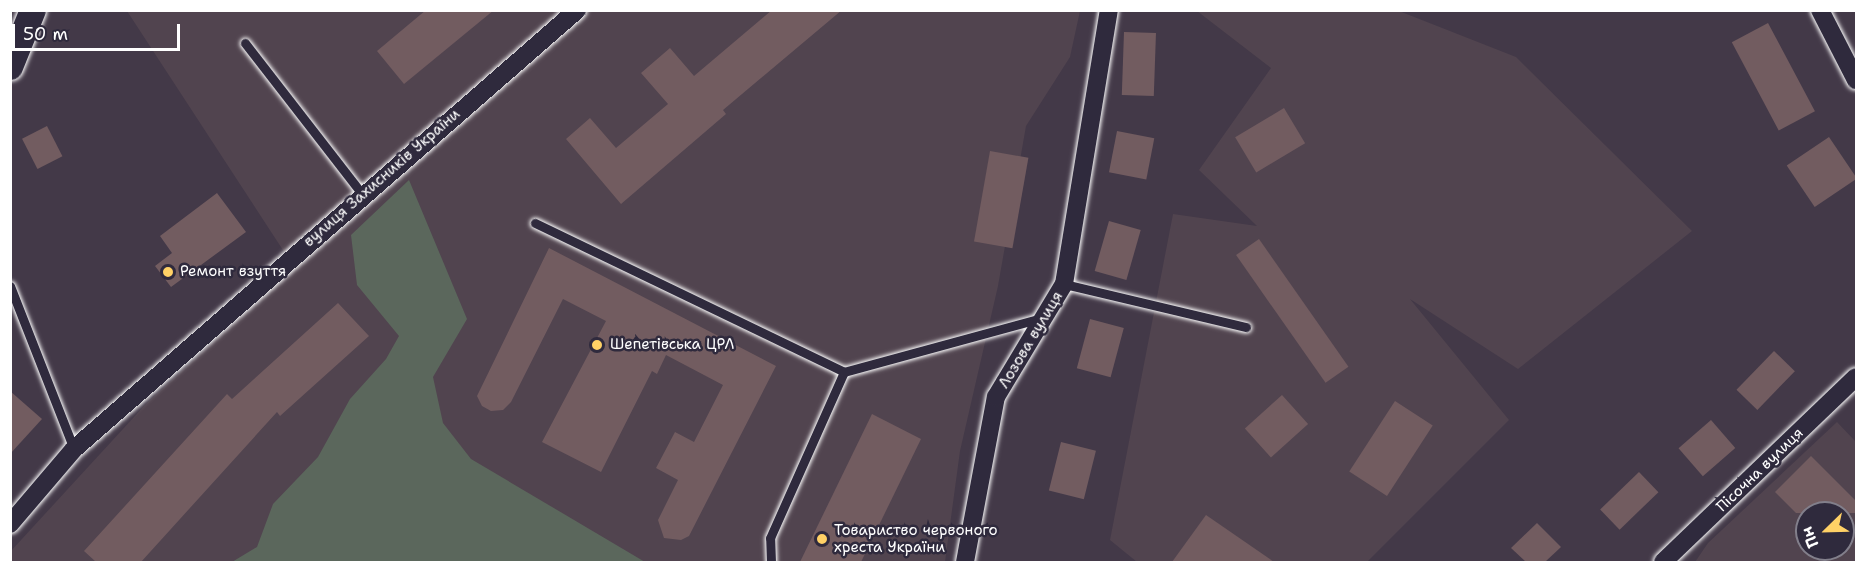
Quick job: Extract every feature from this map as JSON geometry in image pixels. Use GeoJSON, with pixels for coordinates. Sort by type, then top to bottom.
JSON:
{"type":"FeatureCollection","features":[{"type":"Feature","properties":{"kind":"main road"},"geometry":{"type":"LineString","coordinates":[[10,67],[33,10]]}},
{"type":"Feature","properties":{"kind":"street","name":"вулиця Захисників України"},"geometry":{"type":"LineString","coordinates":[[10,524],[74,449],[362,194],[577,10]]}},
{"type":"Feature","properties":{"kind":"street","name":"Лозова вулиця"},"geometry":{"type":"LineString","coordinates":[[965,562],[996,398],[1064,284],[1109,10]]}},
{"type":"Feature","properties":{"kind":"street"},"geometry":{"type":"LineString","coordinates":[[1820,10],[1857,80]]}},
{"type":"Feature","properties":{"kind":"street","name":"Пісочна вулиця"},"geometry":{"type":"LineString","coordinates":[[1663,562],[1857,377]]}},
{"type":"Feature","properties":{"kind":"lane"},"geometry":{"type":"LineString","coordinates":[[244,43],[362,194]]}},
{"type":"Feature","properties":{"kind":"lane"},"geometry":{"type":"LineString","coordinates":[[535,223],[844,372],[1044,317]]}},
{"type":"Feature","properties":{"kind":"lane"},"geometry":{"type":"LineString","coordinates":[[1064,284],[1246,327]]}},
{"type":"Feature","properties":{"kind":"lane"},"geometry":{"type":"LineString","coordinates":[[10,286],[74,449]]}},
{"type":"Feature","properties":{"kind":"lane"},"geometry":{"type":"LineString","coordinates":[[771,562],[770,538],[844,372]]}},
{"type":"Feature","properties":{"kind":"shaded area","name":"Шепетівська ЦРЛ"},"geometry":{"type":"Polygon","coordinates":[[[127,11],[1080,11],[1070,57],[1026,126],[998,286],[960,451],[945,562],[11,562],[10,552],[145,405],[294,267],[127,11]]]}},
{"type":"Feature","properties":{"kind":"shaded area"},"geometry":{"type":"Polygon","coordinates":[[[1197,11],[1399,11],[1516,57],[1692,231],[1518,369],[1410,299],[1509,420],[1367,562],[1137,562],[1110,540],[1173,214],[1257,226],[1199,170],[1271,68],[1197,11]]]}},
{"type":"Feature","properties":{"kind":"shaded area"},"geometry":{"type":"Polygon","coordinates":[[[1837,422],[1856,442],[1856,562],[1695,562],[1708,543],[1837,422]]]}},
{"type":"Feature","properties":{"kind":"green space"},"geometry":{"type":"Polygon","coordinates":[[[409,180],[467,319],[433,377],[443,423],[471,459],[645,562],[232,562],[257,547],[273,504],[318,457],[350,399],[386,359],[399,336],[357,285],[351,235],[409,180]]]}},
{"type":"Feature","properties":{"kind":"building"},"geometry":{"type":"Polygon","coordinates":[[[426,10],[494,10],[404,84],[377,51],[426,10]]]}},
{"type":"Feature","properties":{"kind":"building"},"geometry":{"type":"Polygon","coordinates":[[[772,10],[842,10],[723,110],[726,114],[621,204],[566,139],[590,118],[616,148],[668,104],[641,73],[670,48],[694,76],[772,10]]]}},
{"type":"Feature","properties":{"kind":"building"},"geometry":{"type":"Polygon","coordinates":[[[1768,23],[1815,111],[1779,131],[1732,42],[1768,23]]]}},
{"type":"Feature","properties":{"kind":"building"},"geometry":{"type":"Polygon","coordinates":[[[1124,32],[1156,33],[1154,96],[1122,95],[1124,32]]]}},
{"type":"Feature","properties":{"kind":"building"},"geometry":{"type":"Polygon","coordinates":[[[1284,108],[1305,143],[1256,173],[1235,137],[1284,108]]]}},
{"type":"Feature","properties":{"kind":"building"},"geometry":{"type":"Polygon","coordinates":[[[47,126],[62,156],[37,169],[22,139],[47,126]]]}},
{"type":"Feature","properties":{"kind":"building"},"geometry":{"type":"Polygon","coordinates":[[[1117,131],[1154,138],[1146,179],[1109,172],[1117,131]]]}},
{"type":"Feature","properties":{"kind":"building"},"geometry":{"type":"Polygon","coordinates":[[[1829,137],[1856,179],[1815,207],[1787,166],[1829,137]]]}},
{"type":"Feature","properties":{"kind":"building"},"geometry":{"type":"Polygon","coordinates":[[[990,151],[1028,158],[1012,248],[974,242],[990,151]]]}},
{"type":"Feature","properties":{"kind":"building"},"geometry":{"type":"Polygon","coordinates":[[[217,193],[246,232],[171,287],[155,266],[172,253],[160,236],[217,193]]]}},
{"type":"Feature","properties":{"kind":"building"},"geometry":{"type":"Polygon","coordinates":[[[1109,221],[1141,230],[1126,280],[1095,271],[1109,221]]]}},
{"type":"Feature","properties":{"kind":"building"},"geometry":{"type":"Polygon","coordinates":[[[1259,239],[1348,367],[1326,383],[1236,255],[1259,239]]]}},
{"type":"Feature","properties":{"kind":"building"},"geometry":{"type":"Polygon","coordinates":[[[549,248],[776,366],[689,536],[681,540],[664,538],[658,520],[678,480],[656,468],[675,432],[694,442],[723,385],[666,355],[657,374],[652,371],[601,472],[542,442],[606,321],[563,299],[511,402],[503,410],[491,411],[482,406],[477,396],[549,248]]]}},
{"type":"Feature","properties":{"kind":"building"},"geometry":{"type":"Polygon","coordinates":[[[338,303],[369,336],[280,416],[277,412],[141,562],[96,562],[84,551],[227,394],[232,399],[338,303]]]}},
{"type":"Feature","properties":{"kind":"building"},"geometry":{"type":"Polygon","coordinates":[[[1090,319],[1124,328],[1111,377],[1077,368],[1090,319]]]}},
{"type":"Feature","properties":{"kind":"building"},"geometry":{"type":"Polygon","coordinates":[[[1774,351],[1795,371],[1757,410],[1736,390],[1774,351]]]}},
{"type":"Feature","properties":{"kind":"building"},"geometry":{"type":"Polygon","coordinates":[[[10,391],[42,419],[10,454],[10,391]]]}},
{"type":"Feature","properties":{"kind":"building"},"geometry":{"type":"Polygon","coordinates":[[[1282,395],[1308,424],[1271,457],[1245,428],[1282,395]]]}},
{"type":"Feature","properties":{"kind":"building"},"geometry":{"type":"Polygon","coordinates":[[[1395,401],[1433,426],[1387,496],[1349,471],[1395,401]]]}},
{"type":"Feature","properties":{"kind":"building"},"geometry":{"type":"Polygon","coordinates":[[[872,414],[921,439],[861,562],[800,562],[872,414]]]}},
{"type":"Feature","properties":{"kind":"building"},"geometry":{"type":"Polygon","coordinates":[[[1711,420],[1735,448],[1703,476],[1679,448],[1711,420]]]}},
{"type":"Feature","properties":{"kind":"building"},"geometry":{"type":"Polygon","coordinates":[[[1061,442],[1096,451],[1084,499],[1049,491],[1061,442]]]}},
{"type":"Feature","properties":{"kind":"building"},"geometry":{"type":"Polygon","coordinates":[[[1811,456],[1857,502],[1857,513],[1855,513],[1855,501],[1795,501],[1795,512],[1775,492],[1811,456]]]}},
{"type":"Feature","properties":{"kind":"building"},"geometry":{"type":"Polygon","coordinates":[[[1639,472],[1658,492],[1620,530],[1600,510],[1639,472]]]}},
{"type":"Feature","properties":{"kind":"building"},"geometry":{"type":"Polygon","coordinates":[[[1206,515],[1274,562],[1172,562],[1206,515]]]}},
{"type":"Feature","properties":{"kind":"building"},"geometry":{"type":"Polygon","coordinates":[[[1537,523],[1561,547],[1545,562],[1526,562],[1511,548],[1537,523]]]}},
{"type":"Feature","properties":{"kind":"place","name":"Ремонт взуття"},"geometry":{"type":"Point","coordinates":[168,272]}},
{"type":"Feature","properties":{"kind":"place","name":"Шепетівська ЦРЛ"},"geometry":{"type":"Point","coordinates":[597,345]}},
{"type":"Feature","properties":{"kind":"place","name":"Товариство червоного хреста України"},"geometry":{"type":"Point","coordinates":[822,539]}}]}
